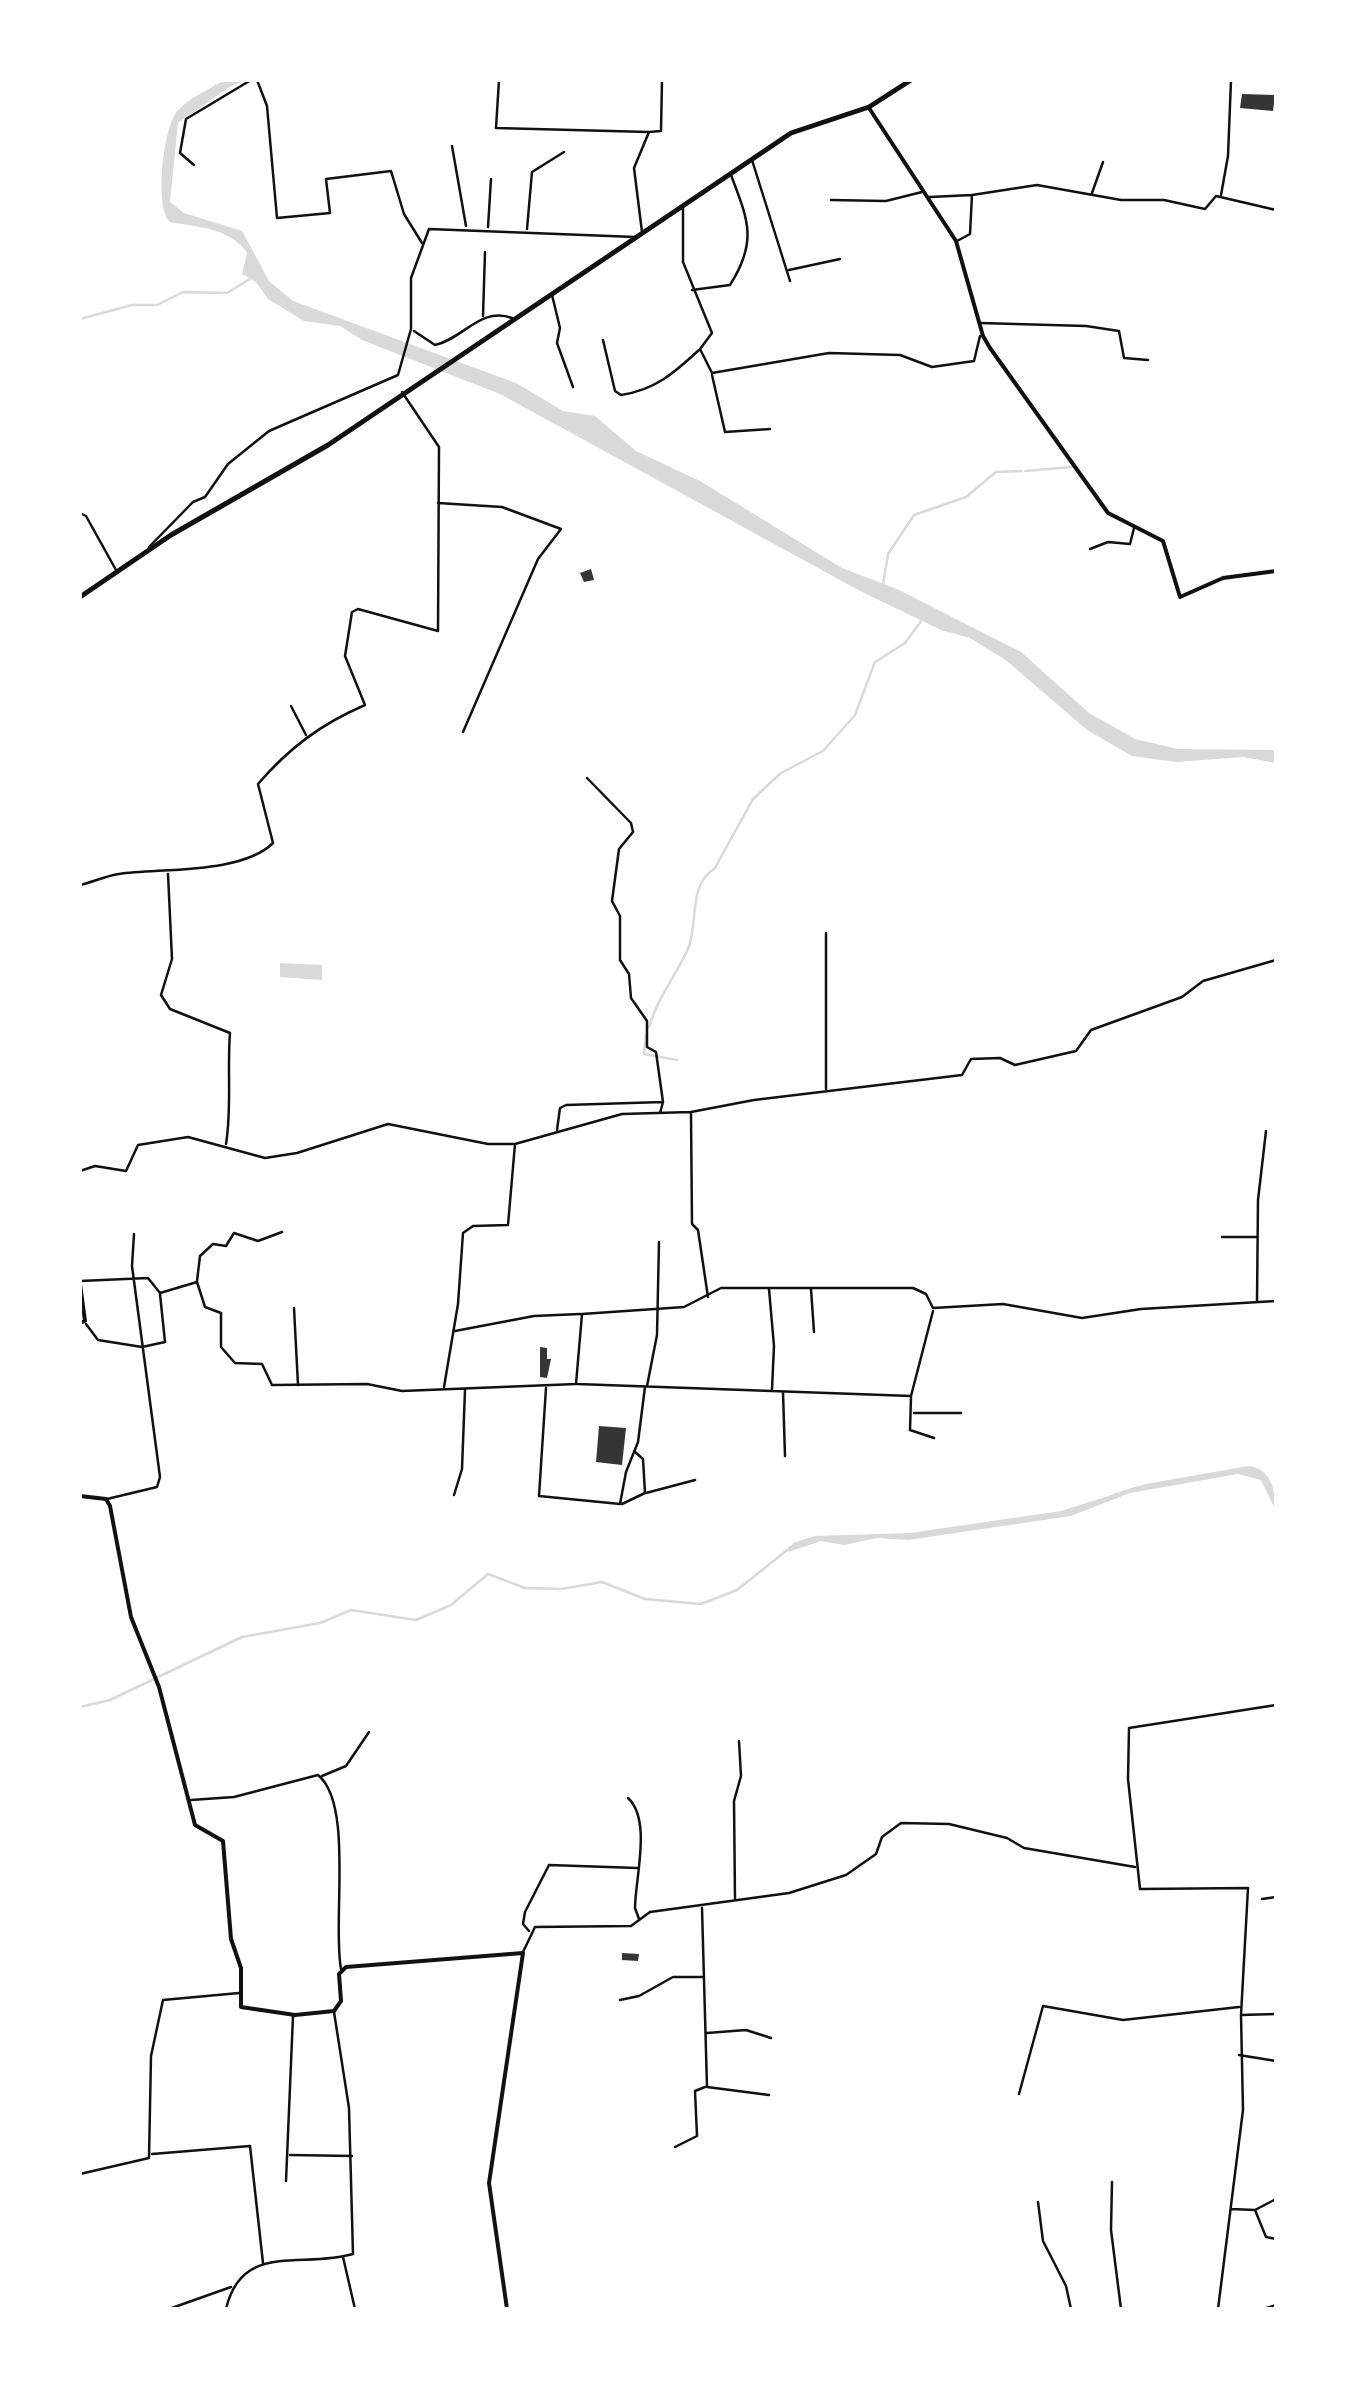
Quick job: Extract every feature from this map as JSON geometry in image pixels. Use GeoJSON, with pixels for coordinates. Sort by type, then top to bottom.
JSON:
{"type":"FeatureCollection","features":[{"type":"Feature","properties":{"kind":"highway"},"geometry":{"type":"LineString","coordinates":[[80,597],[141,555],[328,445],[791,132],[869,107],[910,80]]}},
{"type":"Feature","properties":{"kind":"street"},"geometry":{"type":"LineString","coordinates":[[194,165],[180,153],[186,120],[251,80]]}},
{"type":"Feature","properties":{"kind":"street"},"geometry":{"type":"LineString","coordinates":[[257,80],[268,106],[276,218],[330,213],[326,179],[390,172],[404,214],[424,244]]}},
{"type":"Feature","properties":{"kind":"street"},"geometry":{"type":"LineString","coordinates":[[499,80],[496,128],[649,132],[661,132],[662,80]]}},
{"type":"Feature","properties":{"kind":"street"},"geometry":{"type":"LineString","coordinates":[[831,200],[972,195],[1037,185],[1120,200],[1164,200],[1205,209],[1220,196],[1228,156],[1231,80]]}},
{"type":"Feature","properties":{"kind":"street"},"geometry":{"type":"LineString","coordinates":[[869,107],[956,242],[982,332],[1108,513],[1163,541],[1180,597],[1223,578],[1276,571]]}},
{"type":"Feature","properties":{"kind":"street"},"geometry":{"type":"LineString","coordinates":[[141,555],[193,502],[205,497],[228,464],[269,431],[398,375],[412,330],[411,278],[434,226],[640,235],[634,168],[649,132]]}},
{"type":"Feature","properties":{"kind":"street"},"geometry":{"type":"LineString","coordinates":[[452,146],[466,202],[466,228]]}},
{"type":"Feature","properties":{"kind":"street"},"geometry":{"type":"LineString","coordinates":[[527,230],[532,172],[564,152]]}},
{"type":"Feature","properties":{"kind":"street"},"geometry":{"type":"LineString","coordinates":[[751,159],[790,280]]}},
{"type":"Feature","properties":{"kind":"street"},"geometry":{"type":"LineString","coordinates":[[1092,193],[1102,162]]}},
{"type":"Feature","properties":{"kind":"street"},"geometry":{"type":"LineString","coordinates":[[692,290],[730,285],[745,262],[749,218],[730,173]]}},
{"type":"Feature","properties":{"kind":"street"},"geometry":{"type":"LineString","coordinates":[[488,229],[491,179]]}},
{"type":"Feature","properties":{"kind":"street"},"geometry":{"type":"LineString","coordinates":[[956,242],[970,234],[972,195]]}},
{"type":"Feature","properties":{"kind":"street"},"geometry":{"type":"LineString","coordinates":[[1220,196],[1276,210]]}},
{"type":"Feature","properties":{"kind":"street"},"geometry":{"type":"LineString","coordinates":[[603,340],[609,372],[622,395],[644,392],[667,380],[700,350],[712,333],[683,262],[683,205]]}},
{"type":"Feature","properties":{"kind":"street"},"geometry":{"type":"LineString","coordinates":[[483,318],[485,252]]}},
{"type":"Feature","properties":{"kind":"street"},"geometry":{"type":"LineString","coordinates":[[787,270],[840,259]]}},
{"type":"Feature","properties":{"kind":"street"},"geometry":{"type":"LineString","coordinates":[[551,294],[560,328],[556,343],[573,387]]}},
{"type":"Feature","properties":{"kind":"street"},"geometry":{"type":"LineString","coordinates":[[412,330],[434,345],[483,318],[502,314],[514,318]]}},
{"type":"Feature","properties":{"kind":"street"},"geometry":{"type":"LineString","coordinates":[[979,323],[1119,331],[1124,358],[1148,360]]}},
{"type":"Feature","properties":{"kind":"street"},"geometry":{"type":"LineString","coordinates":[[712,373],[829,353],[900,355],[932,367],[974,361],[982,332]]}},
{"type":"Feature","properties":{"kind":"street"},"geometry":{"type":"LineString","coordinates":[[700,350],[712,373],[725,432],[770,429]]}},
{"type":"Feature","properties":{"kind":"street"},"geometry":{"type":"LineString","coordinates":[[80,885],[120,874],[211,866],[266,850],[274,843],[258,784],[286,752],[328,721],[364,704],[345,656],[352,612],[358,609],[438,631],[439,447],[402,392]]}},
{"type":"Feature","properties":{"kind":"street"},"geometry":{"type":"LineString","coordinates":[[436,503],[502,507],[561,529],[538,559],[464,732]]}},
{"type":"Feature","properties":{"kind":"street"},"geometry":{"type":"LineString","coordinates":[[80,513],[86,516],[117,572]]}},
{"type":"Feature","properties":{"kind":"street"},"geometry":{"type":"LineString","coordinates":[[1090,549],[1108,542],[1130,544],[1134,527]]}},
{"type":"Feature","properties":{"kind":"street"},"geometry":{"type":"LineString","coordinates":[[291,706],[306,737]]}},
{"type":"Feature","properties":{"kind":"street"},"geometry":{"type":"LineString","coordinates":[[587,778],[631,823],[633,832],[620,849],[612,901],[620,916],[620,960],[629,974],[631,998],[647,1021],[648,1047],[656,1052],[660,1115]]}},
{"type":"Feature","properties":{"kind":"street"},"geometry":{"type":"LineString","coordinates":[[168,872],[172,958],[161,994],[170,1009],[230,1034],[226,1071],[231,1113],[226,1145]]}},
{"type":"Feature","properties":{"kind":"street"},"geometry":{"type":"LineString","coordinates":[[826,933],[826,1091]]}},
{"type":"Feature","properties":{"kind":"street"},"geometry":{"type":"LineString","coordinates":[[80,1171],[96,1166],[126,1170],[138,1145],[188,1137],[265,1158],[297,1153],[388,1124],[488,1144],[515,1144],[622,1114],[692,1112],[962,1074],[971,1059],[1000,1058],[1015,1065],[1076,1051],[1091,1030],[1182,996],[1203,981],[1276,960]]}},
{"type":"Feature","properties":{"kind":"street"},"geometry":{"type":"LineString","coordinates":[[557,1131],[560,1108],[566,1104],[662,1102]]}},
{"type":"Feature","properties":{"kind":"street"},"geometry":{"type":"LineString","coordinates":[[692,1112],[691,1212],[708,1296]]}},
{"type":"Feature","properties":{"kind":"street"},"geometry":{"type":"LineString","coordinates":[[1258,1303],[1257,1236],[1266,1131]]}},
{"type":"Feature","properties":{"kind":"street"},"geometry":{"type":"LineString","coordinates":[[444,1389],[455,1331],[463,1232],[473,1226],[508,1225],[515,1144]]}},
{"type":"Feature","properties":{"kind":"street"},"geometry":{"type":"LineString","coordinates":[[282,1232],[258,1241],[234,1233],[226,1246],[213,1244],[200,1256],[197,1282],[205,1307],[220,1310],[220,1347],[235,1363],[262,1364],[272,1386],[444,1389],[576,1384],[911,1396]]}},
{"type":"Feature","properties":{"kind":"street"},"geometry":{"type":"LineString","coordinates":[[80,1496],[106,1499],[157,1487],[160,1477],[133,1279],[134,1234]]}},
{"type":"Feature","properties":{"kind":"street"},"geometry":{"type":"LineString","coordinates":[[1222,1237],[1257,1236]]}},
{"type":"Feature","properties":{"kind":"street"},"geometry":{"type":"LineString","coordinates":[[620,1504],[626,1472],[636,1452],[658,1309],[659,1242]]}},
{"type":"Feature","properties":{"kind":"street"},"geometry":{"type":"LineString","coordinates":[[148,1278],[160,1292],[165,1342],[142,1346],[98,1340],[82,1322],[80,1282],[133,1279],[148,1278]]}},
{"type":"Feature","properties":{"kind":"street"},"geometry":{"type":"LineString","coordinates":[[160,1292],[197,1282]]}},
{"type":"Feature","properties":{"kind":"street"},"geometry":{"type":"LineString","coordinates":[[455,1331],[534,1316],[696,1304],[721,1288],[913,1288],[926,1294],[934,1308],[911,1396],[910,1430],[934,1438]]}},
{"type":"Feature","properties":{"kind":"street"},"geometry":{"type":"LineString","coordinates":[[769,1288],[774,1346],[772,1391]]}},
{"type":"Feature","properties":{"kind":"street"},"geometry":{"type":"LineString","coordinates":[[811,1289],[814,1332]]}},
{"type":"Feature","properties":{"kind":"street"},"geometry":{"type":"LineString","coordinates":[[934,1308],[1003,1304],[1082,1318],[1141,1309],[1276,1302]]}},
{"type":"Feature","properties":{"kind":"street"},"geometry":{"type":"LineString","coordinates":[[294,1308],[298,1386]]}},
{"type":"Feature","properties":{"kind":"street"},"geometry":{"type":"LineString","coordinates":[[576,1384],[582,1314]]}},
{"type":"Feature","properties":{"kind":"street"},"geometry":{"type":"LineString","coordinates":[[546,1387],[540,1496],[620,1504],[695,1480]]}},
{"type":"Feature","properties":{"kind":"street"},"geometry":{"type":"LineString","coordinates":[[454,1495],[462,1469],[465,1388]]}},
{"type":"Feature","properties":{"kind":"street"},"geometry":{"type":"LineString","coordinates":[[783,1391],[784,1456]]}},
{"type":"Feature","properties":{"kind":"street"},"geometry":{"type":"LineString","coordinates":[[912,1413],[961,1412]]}},
{"type":"Feature","properties":{"kind":"street"},"geometry":{"type":"LineString","coordinates":[[636,1452],[642,1459],[645,1493]]}},
{"type":"Feature","properties":{"kind":"street"},"geometry":{"type":"LineString","coordinates":[[106,1499],[131,1617],[159,1686],[195,1825],[224,1841],[230,1940],[241,1968],[239,1993],[246,2010],[334,2012]]}},
{"type":"Feature","properties":{"kind":"street"},"geometry":{"type":"LineString","coordinates":[[1218,2309],[1243,2110],[1239,2055],[1248,1888],[1143,1890],[1136,1867],[1130,1728],[1276,1705]]}},
{"type":"Feature","properties":{"kind":"street"},"geometry":{"type":"LineString","coordinates":[[191,1800],[234,1797],[321,1776],[346,1766],[369,1732]]}},
{"type":"Feature","properties":{"kind":"street"},"geometry":{"type":"LineString","coordinates":[[735,1900],[734,1802],[741,1776],[739,1741]]}},
{"type":"Feature","properties":{"kind":"street"},"geometry":{"type":"LineString","coordinates":[[226,2309],[232,2286],[241,2273],[264,2266],[342,2256],[354,2250],[350,2224],[352,2156],[334,2012],[341,2001],[337,1827],[332,1798],[321,1776]]}},
{"type":"Feature","properties":{"kind":"street"},"geometry":{"type":"LineString","coordinates":[[628,1798],[637,1810],[635,1908],[639,1920]]}},
{"type":"Feature","properties":{"kind":"street"},"geometry":{"type":"LineString","coordinates":[[507,2309],[489,2182],[523,1953],[530,1932],[536,1927],[631,1926],[650,1912],[789,1893],[846,1874],[876,1854],[889,1829],[920,1821],[992,1833],[1024,1848],[1136,1867]]}},
{"type":"Feature","properties":{"kind":"street"},"geometry":{"type":"LineString","coordinates":[[530,1932],[524,1924],[525,1912],[550,1864],[637,1868]]}},
{"type":"Feature","properties":{"kind":"street"},"geometry":{"type":"LineString","coordinates":[[1262,1900],[1276,1897]]}},
{"type":"Feature","properties":{"kind":"street"},"geometry":{"type":"LineString","coordinates":[[702,1907],[707,2087]]}},
{"type":"Feature","properties":{"kind":"street"},"geometry":{"type":"LineString","coordinates":[[341,1970],[523,1953]]}},
{"type":"Feature","properties":{"kind":"street"},"geometry":{"type":"LineString","coordinates":[[620,2000],[639,1996],[673,1977],[706,1977]]}},
{"type":"Feature","properties":{"kind":"street"},"geometry":{"type":"LineString","coordinates":[[150,2154],[151,2056],[159,2005],[170,1998],[239,1993]]}},
{"type":"Feature","properties":{"kind":"street"},"geometry":{"type":"LineString","coordinates":[[1018,2094],[1043,2006],[1122,2020],[1241,2007]]}},
{"type":"Feature","properties":{"kind":"street"},"geometry":{"type":"LineString","coordinates":[[286,2181],[293,2014]]}},
{"type":"Feature","properties":{"kind":"street"},"geometry":{"type":"LineString","coordinates":[[1240,2016],[1276,2014]]}},
{"type":"Feature","properties":{"kind":"street"},"geometry":{"type":"LineString","coordinates":[[706,2034],[746,2030],[771,2038]]}},
{"type":"Feature","properties":{"kind":"street"},"geometry":{"type":"LineString","coordinates":[[1239,2055],[1276,2061]]}},
{"type":"Feature","properties":{"kind":"street"},"geometry":{"type":"LineString","coordinates":[[674,2147],[697,2136],[695,2091],[707,2087],[770,2095]]}},
{"type":"Feature","properties":{"kind":"street"},"geometry":{"type":"LineString","coordinates":[[80,2174],[150,2154],[250,2146],[264,2266]]}},
{"type":"Feature","properties":{"kind":"street"},"geometry":{"type":"LineString","coordinates":[[288,2155],[352,2156]]}},
{"type":"Feature","properties":{"kind":"street"},"geometry":{"type":"LineString","coordinates":[[1112,2182],[1111,2230],[1121,2309]]}},
{"type":"Feature","properties":{"kind":"street"},"geometry":{"type":"LineString","coordinates":[[1229,2209],[1255,2210],[1276,2199]]}},
{"type":"Feature","properties":{"kind":"street"},"geometry":{"type":"LineString","coordinates":[[1038,2202],[1043,2241],[1066,2286],[1071,2309]]}},
{"type":"Feature","properties":{"kind":"street"},"geometry":{"type":"LineString","coordinates":[[1255,2210],[1266,2237],[1276,2238]]}},
{"type":"Feature","properties":{"kind":"street"},"geometry":{"type":"LineString","coordinates":[[342,2256],[356,2309]]}},
{"type":"Feature","properties":{"kind":"street"},"geometry":{"type":"LineString","coordinates":[[169,2309],[232,2286]]}},
{"type":"Feature","properties":{"kind":"street"},"geometry":{"type":"LineString","coordinates":[[80,2301],[82,2309]]}},
{"type":"Feature","properties":{"kind":"street"},"geometry":{"type":"LineString","coordinates":[[1266,2309],[1276,2306]]}},
{"type":"Feature","properties":{"kind":"shaded area"},"geometry":{"type":"Polygon","coordinates":[[[224,80],[248,80],[231,86],[178,123],[170,202],[184,213],[242,231],[269,281],[293,301],[516,383],[563,411],[595,416],[636,451],[700,481],[842,568],[899,590],[1021,652],[1089,713],[1135,739],[1178,749],[1276,750],[1276,763],[1243,757],[1176,762],[1132,756],[1087,730],[1007,661],[970,638],[941,630],[862,592],[500,394],[362,340],[340,326],[304,321],[268,299],[256,282],[242,274],[247,253],[240,245],[213,230],[170,222],[162,201],[162,167],[173,119],[188,102],[224,80]]]}},
{"type":"Feature","properties":{"kind":"shaded area"},"geometry":{"type":"Polygon","coordinates":[[[280,963],[322,965],[322,980],[280,977],[280,963]]]}},
{"type":"Feature","properties":{"kind":"shaded area"},"geometry":{"type":"Polygon","coordinates":[[[1248,1466],[1267,1476],[1276,1511],[1261,1480],[1238,1474],[1130,1493],[1071,1516],[908,1540],[877,1538],[844,1545],[821,1541],[788,1552],[793,1543],[815,1536],[910,1533],[1061,1511],[1146,1484],[1248,1466]]]}},
{"type":"Feature","properties":{"kind":"building"},"geometry":{"type":"Polygon","coordinates":[[[1242,94],[1275,95],[1273,111],[1240,108],[1242,94]]]}},
{"type":"Feature","properties":{"kind":"building"},"geometry":{"type":"Polygon","coordinates":[[[591,569],[594,580],[584,582],[580,573],[591,569]]]}},
{"type":"Feature","properties":{"kind":"building"},"geometry":{"type":"Polygon","coordinates":[[[540,1347],[547,1348],[547,1359],[551,1359],[547,1378],[540,1377],[540,1347]]]}},
{"type":"Feature","properties":{"kind":"building"},"geometry":{"type":"Polygon","coordinates":[[[599,1426],[626,1428],[622,1465],[596,1462],[599,1426]]]}},
{"type":"Feature","properties":{"kind":"building"},"geometry":{"type":"Polygon","coordinates":[[[622,1953],[639,1954],[638,1961],[622,1960],[622,1953]]]}},
{"type":"Feature","properties":{"kind":"waterway"},"geometry":{"type":"LineString","coordinates":[[80,319],[132,305],[157,305],[183,292],[227,293],[253,277]]}},
{"type":"Feature","properties":{"kind":"waterway"},"geometry":{"type":"LineString","coordinates":[[1025,471],[1072,467]]}},
{"type":"Feature","properties":{"kind":"waterway"},"geometry":{"type":"LineString","coordinates":[[883,585],[888,554],[914,515],[966,497],[996,472],[1021,471]]}},
{"type":"Feature","properties":{"kind":"waterway"},"geometry":{"type":"LineString","coordinates":[[649,1027],[688,949],[701,885],[715,868],[753,799],[781,773],[823,751],[855,715],[875,662],[905,643],[922,620]]}},
{"type":"Feature","properties":{"kind":"waterway"},"geometry":{"type":"LineString","coordinates":[[646,1035],[644,1054],[677,1060]]}},
{"type":"Feature","properties":{"kind":"waterway"},"geometry":{"type":"LineString","coordinates":[[1114,1495],[1139,1487]]}},
{"type":"Feature","properties":{"kind":"waterway"},"geometry":{"type":"LineString","coordinates":[[80,1707],[110,1700],[242,1637],[320,1623],[351,1610],[416,1620],[451,1605],[488,1574],[525,1588],[561,1589],[602,1582],[645,1599],[701,1604],[737,1590],[791,1547]]}}]}
